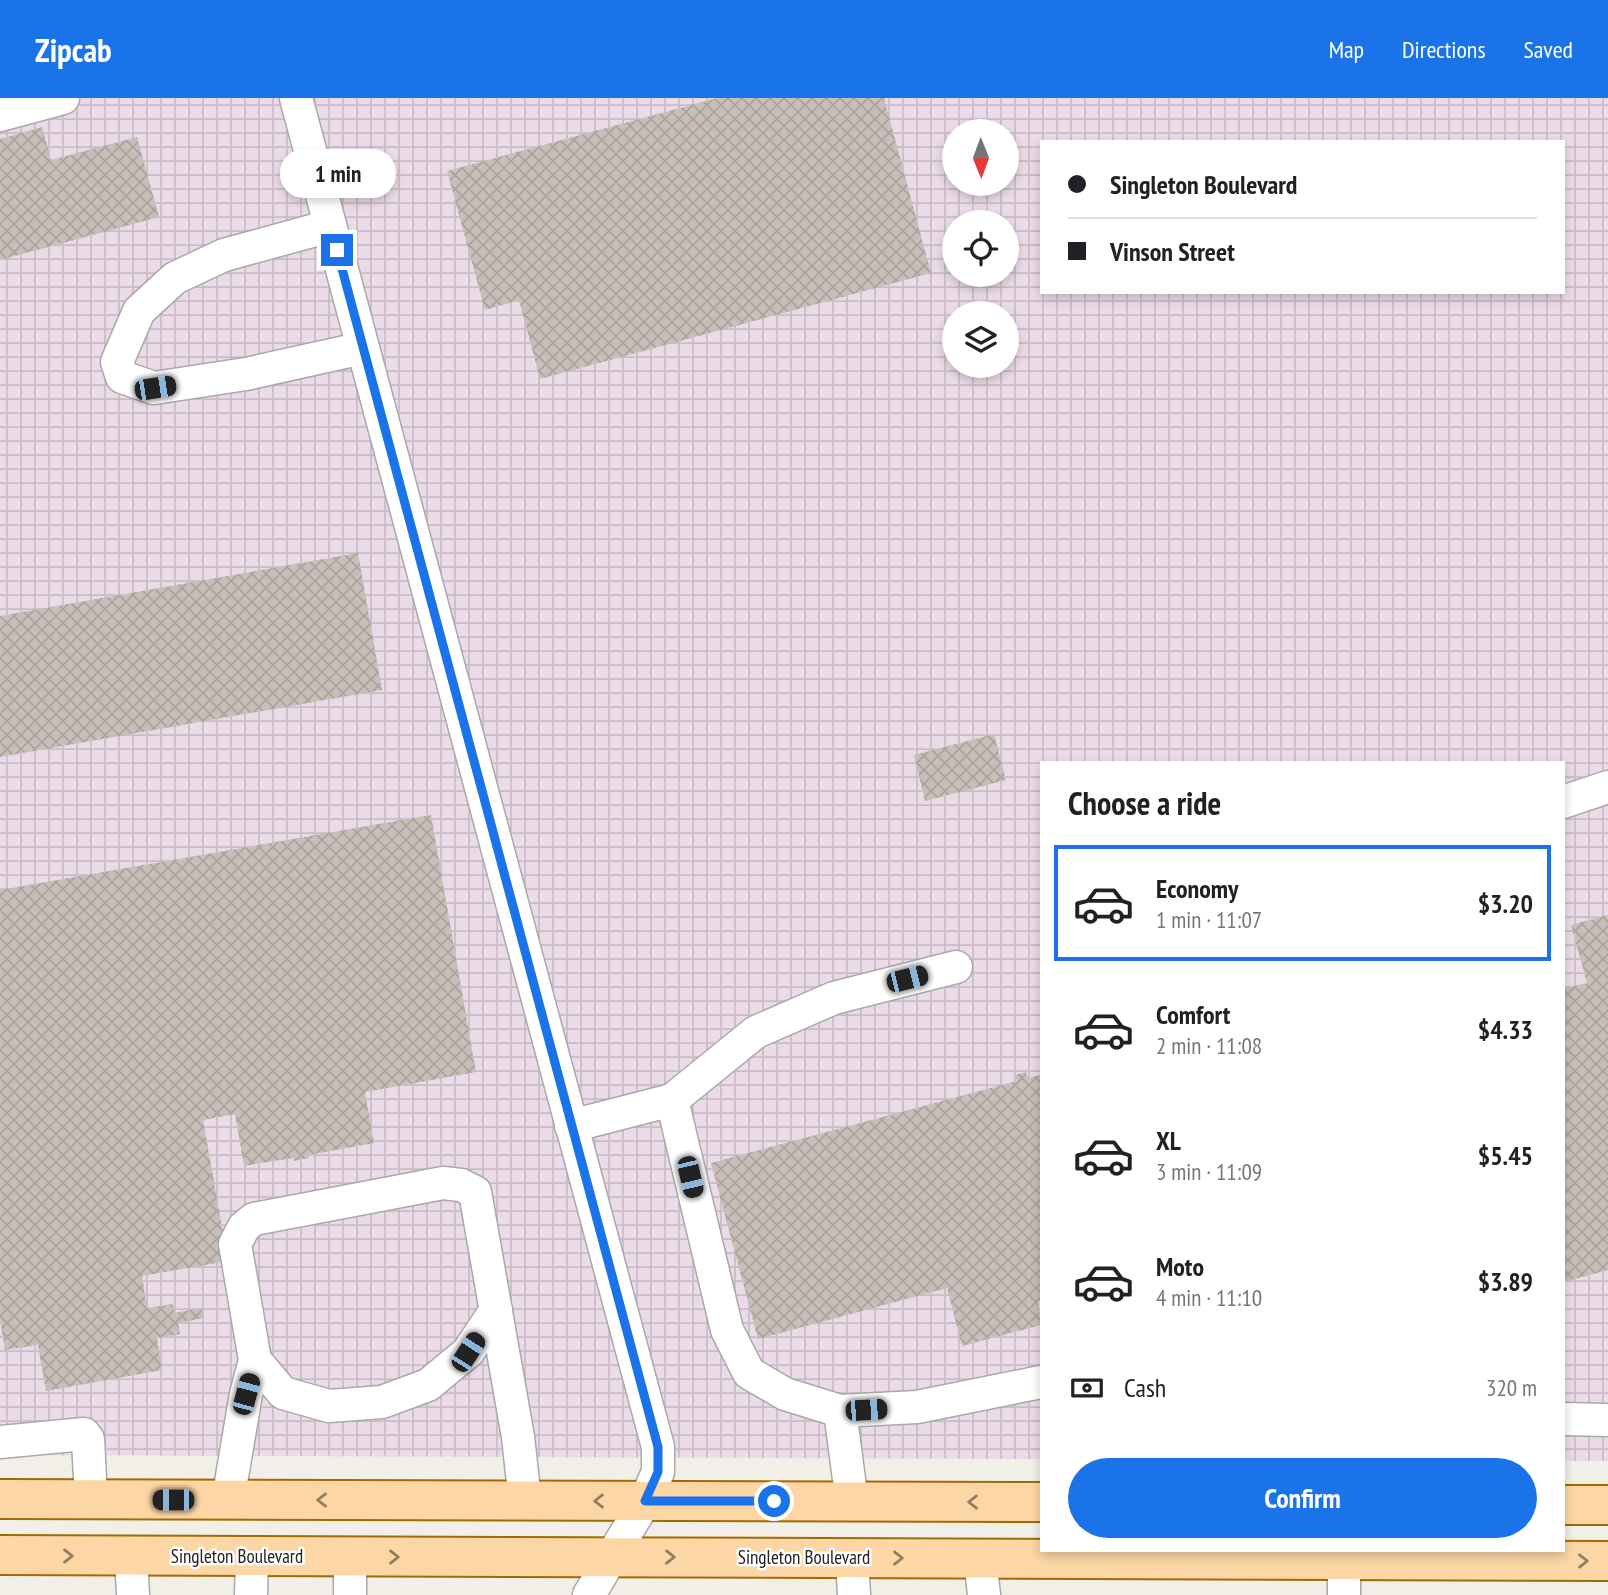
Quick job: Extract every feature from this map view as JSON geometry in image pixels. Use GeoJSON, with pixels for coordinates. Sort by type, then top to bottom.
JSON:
{"type":"FeatureCollection","features":[{"type":"Feature","properties":{"kind":"main road"},"geometry":{"type":"LineString","coordinates":[[0,1499],[1040,1502]]}},
{"type":"Feature","properties":{"kind":"main road"},"geometry":{"type":"LineString","coordinates":[[228,1500],[240,1556]]}},
{"type":"Feature","properties":{"kind":"main road"},"geometry":{"type":"LineString","coordinates":[[1565,1505],[1608,1505]]}},
{"type":"Feature","properties":{"kind":"main road","name":"Singleton Boulevard"},"geometry":{"type":"LineString","coordinates":[[0,1555],[852,1557],[982,1576],[1608,1561]]}},
{"type":"Feature","properties":{"kind":"street"},"geometry":{"type":"LineString","coordinates":[[0,115],[63,98]]}},
{"type":"Feature","properties":{"kind":"street"},"geometry":{"type":"LineString","coordinates":[[296,98],[658,1447],[658,1472],[645,1501],[589,1595]]}},
{"type":"Feature","properties":{"kind":"street"},"geometry":{"type":"LineString","coordinates":[[330,226],[224,255],[175,278],[139,311],[117,362],[122,376],[155,388],[246,374],[363,348]]}},
{"type":"Feature","properties":{"kind":"street"},"geometry":{"type":"LineString","coordinates":[[1565,801],[1608,788]]}},
{"type":"Feature","properties":{"kind":"street"},"geometry":{"type":"LineString","coordinates":[[571,1126],[672,1100],[756,1032],[834,998],[956,967]]}},
{"type":"Feature","properties":{"kind":"street"},"geometry":{"type":"LineString","coordinates":[[672,1100],[727,1330],[749,1373],[785,1394],[840,1411],[917,1407],[1040,1382]]}},
{"type":"Feature","properties":{"kind":"street"},"geometry":{"type":"LineString","coordinates":[[228,1500],[246,1394],[255,1360],[235,1244],[244,1227],[254,1219],[443,1183],[461,1185],[475,1192],[518,1437],[525,1500]]}},
{"type":"Feature","properties":{"kind":"street"},"geometry":{"type":"LineString","coordinates":[[255,1360],[283,1393],[329,1406],[382,1402],[428,1385],[468,1352],[496,1310]]}},
{"type":"Feature","properties":{"kind":"street"},"geometry":{"type":"LineString","coordinates":[[840,1411],[852,1502]]}},
{"type":"Feature","properties":{"kind":"street"},"geometry":{"type":"LineString","coordinates":[[1565,1419],[1608,1420]]}},
{"type":"Feature","properties":{"kind":"street"},"geometry":{"type":"LineString","coordinates":[[0,1442],[84,1434],[88,1439],[91,1499]]}},
{"type":"Feature","properties":{"kind":"street"},"geometry":{"type":"LineString","coordinates":[[131,1556],[133,1595]]}},
{"type":"Feature","properties":{"kind":"street"},"geometry":{"type":"LineString","coordinates":[[240,1556],[251,1595]]}},
{"type":"Feature","properties":{"kind":"street"},"geometry":{"type":"LineString","coordinates":[[349,1595],[351,1557]]}},
{"type":"Feature","properties":{"kind":"street"},"geometry":{"type":"LineString","coordinates":[[852,1557],[854,1595]]}},
{"type":"Feature","properties":{"kind":"shaded area"},"geometry":{"type":"Polygon","coordinates":[[[0,98],[1608,98],[1608,1461],[1565,1461],[1565,761],[1040,761],[1040,1459],[0,1455],[0,98]]]}},
{"type":"Feature","properties":{"kind":"building"},"geometry":{"type":"Polygon","coordinates":[[[717,98],[884,98],[931,273],[540,379],[519,300],[485,310],[447,171],[717,98]]]}},
{"type":"Feature","properties":{"kind":"building"},"geometry":{"type":"Polygon","coordinates":[[[42,127],[51,160],[137,137],[159,217],[0,260],[0,139],[42,127]]]}},
{"type":"Feature","properties":{"kind":"building"},"geometry":{"type":"Polygon","coordinates":[[[358,553],[382,690],[0,757],[0,616],[358,553]]]}},
{"type":"Feature","properties":{"kind":"building"},"geometry":{"type":"Polygon","coordinates":[[[994,734],[1006,780],[925,801],[914,755],[994,734]]]}},
{"type":"Feature","properties":{"kind":"building"},"geometry":{"type":"Polygon","coordinates":[[[431,815],[476,1072],[365,1092],[374,1143],[309,1155],[309,1158],[294,1161],[293,1158],[244,1166],[235,1114],[203,1120],[228,1261],[142,1276],[147,1308],[173,1304],[174,1313],[202,1308],[204,1318],[178,1323],[180,1334],[157,1338],[162,1370],[46,1391],[38,1345],[5,1350],[0,1320],[0,890],[431,815]]]}},
{"type":"Feature","properties":{"kind":"building"},"geometry":{"type":"Polygon","coordinates":[[[1608,915],[1608,1270],[1565,1281],[1565,988],[1587,983],[1571,925],[1608,915]]]}},
{"type":"Feature","properties":{"kind":"building"},"geometry":{"type":"Polygon","coordinates":[[[1026,1072],[1028,1078],[1040,1075],[1040,1325],[962,1346],[947,1288],[758,1339],[711,1163],[1017,1081],[1015,1075],[1026,1072]]]}},
{"type":"Feature","properties":{"kind":"route"},"geometry":{"type":"LineString","coordinates":[[337,250],[658,1447],[658,1472],[645,1501],[774,1501]]}}]}
